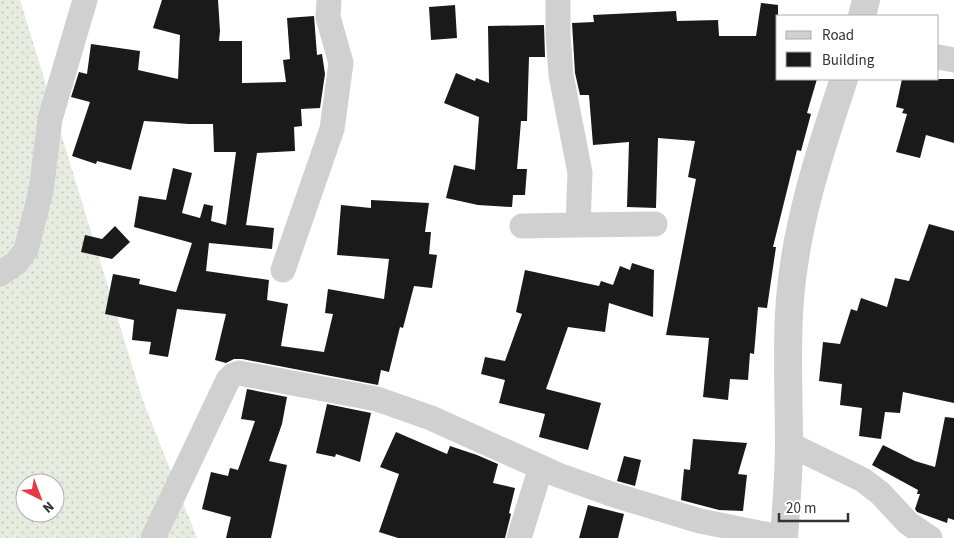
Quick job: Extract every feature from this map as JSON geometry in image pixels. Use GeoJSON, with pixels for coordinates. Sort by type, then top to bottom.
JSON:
{"type":"FeatureCollection","features":[{"type":"Feature","properties":{"kind":"street"},"geometry":{"type":"LineString","coordinates":[[0,274],[16,263],[26,250],[41,191],[50,119],[85,0]]}},
{"type":"Feature","properties":{"kind":"street"},"geometry":{"type":"LineString","coordinates":[[284,270],[332,129],[340,63],[328,18],[329,0]]}},
{"type":"Feature","properties":{"kind":"street"},"geometry":{"type":"LineString","coordinates":[[558,0],[561,75],[580,173],[578,225]]}},
{"type":"Feature","properties":{"kind":"street"},"geometry":{"type":"LineString","coordinates":[[862,15],[866,0]]}},
{"type":"Feature","properties":{"kind":"street"},"geometry":{"type":"LineString","coordinates":[[939,57],[954,60]]}},
{"type":"Feature","properties":{"kind":"street"},"geometry":{"type":"LineString","coordinates":[[153,538],[228,380],[238,373],[377,400],[431,418],[558,475],[614,495],[700,521],[784,538],[789,444],[788,369],[790,299],[800,228],[818,156],[844,80]]}},
{"type":"Feature","properties":{"kind":"street"},"geometry":{"type":"LineString","coordinates":[[522,226],[655,224]]}},
{"type":"Feature","properties":{"kind":"street"},"geometry":{"type":"LineString","coordinates":[[789,444],[863,480],[880,493],[908,523],[930,538]]}},
{"type":"Feature","properties":{"kind":"street"},"geometry":{"type":"LineString","coordinates":[[519,538],[541,467]]}},
{"type":"Feature","properties":{"kind":"shaded area"},"geometry":{"type":"Polygon","coordinates":[[[0,0],[20,0],[142,398],[197,538],[0,538],[0,0]]]}},
{"type":"Feature","properties":{"kind":"building"},"geometry":{"type":"Polygon","coordinates":[[[162,0],[218,0],[219,41],[242,41],[242,83],[286,82],[283,60],[290,59],[287,18],[314,16],[317,55],[322,54],[325,74],[320,108],[301,109],[302,126],[294,127],[295,151],[257,153],[246,225],[274,228],[272,249],[209,243],[206,271],[269,280],[267,300],[288,304],[281,346],[324,352],[333,314],[325,313],[328,289],[384,299],[389,259],[337,255],[341,205],[371,208],[371,200],[429,203],[425,232],[431,232],[429,254],[437,255],[432,288],[414,286],[403,328],[400,327],[389,372],[381,370],[378,385],[242,359],[234,359],[226,363],[215,360],[226,314],[177,309],[168,357],[149,354],[151,342],[132,340],[134,320],[105,314],[113,274],[140,279],[139,284],[176,292],[192,243],[134,227],[139,196],[166,200],[173,168],[192,173],[182,213],[200,218],[204,204],[213,206],[211,221],[226,225],[236,152],[214,152],[213,124],[144,121],[131,170],[97,161],[96,164],[72,156],[90,102],[71,97],[79,72],[87,74],[91,44],[140,51],[138,70],[178,79],[180,35],[153,28],[162,0]]]}},
{"type":"Feature","properties":{"kind":"building"},"geometry":{"type":"Polygon","coordinates":[[[761,3],[778,5],[778,15],[776,15],[776,80],[817,80],[807,113],[811,114],[801,151],[797,150],[773,247],[776,247],[767,308],[758,307],[754,354],[750,353],[748,380],[730,379],[728,400],[703,397],[709,338],[666,335],[696,179],[688,177],[695,141],[658,138],[656,208],[627,207],[629,142],[593,145],[589,95],[580,95],[575,73],[572,23],[594,22],[593,15],[676,11],[677,21],[718,20],[719,36],[756,36],[761,3]]]}},
{"type":"Feature","properties":{"kind":"building"},"geometry":{"type":"Polygon","coordinates":[[[455,5],[457,38],[431,40],[429,7],[455,5]]]}},
{"type":"Feature","properties":{"kind":"building"},"geometry":{"type":"Polygon","coordinates":[[[544,25],[545,57],[529,57],[527,121],[521,121],[517,169],[527,169],[525,195],[513,195],[512,207],[478,205],[446,198],[454,165],[475,170],[479,117],[444,103],[456,73],[475,81],[476,78],[489,83],[488,26],[544,25]]]}},
{"type":"Feature","properties":{"kind":"building"},"geometry":{"type":"Polygon","coordinates":[[[954,79],[954,143],[926,135],[920,158],[896,152],[907,114],[902,113],[904,109],[896,107],[902,80],[954,79]]]}},
{"type":"Feature","properties":{"kind":"building"},"geometry":{"type":"Polygon","coordinates":[[[929,224],[954,231],[954,403],[903,392],[900,413],[885,412],[881,439],[859,436],[862,408],[840,405],[842,384],[819,381],[823,342],[840,344],[851,309],[857,311],[861,298],[887,307],[895,278],[909,281],[929,224]]]}},
{"type":"Feature","properties":{"kind":"building"},"geometry":{"type":"Polygon","coordinates":[[[115,226],[130,242],[112,259],[81,252],[85,235],[102,239],[115,226]]]}},
{"type":"Feature","properties":{"kind":"building"},"geometry":{"type":"Polygon","coordinates":[[[632,263],[654,270],[653,317],[609,303],[605,332],[568,327],[546,389],[601,403],[588,450],[539,437],[545,414],[499,403],[505,380],[481,374],[485,357],[505,361],[522,314],[516,312],[525,270],[599,286],[601,281],[613,285],[620,266],[630,270],[632,263]]]}},
{"type":"Feature","properties":{"kind":"building"},"geometry":{"type":"Polygon","coordinates":[[[247,389],[287,397],[282,424],[269,461],[287,465],[271,538],[226,538],[231,517],[202,509],[211,472],[228,476],[230,468],[238,470],[255,421],[241,419],[247,389]]]}},
{"type":"Feature","properties":{"kind":"building"},"geometry":{"type":"Polygon","coordinates":[[[327,404],[371,413],[360,462],[336,454],[335,457],[316,453],[327,404]]]}},
{"type":"Feature","properties":{"kind":"building"},"geometry":{"type":"Polygon","coordinates":[[[945,417],[954,418],[954,520],[948,518],[947,523],[917,512],[915,509],[920,494],[917,494],[918,490],[872,465],[883,445],[915,461],[935,467],[945,417]]]}},
{"type":"Feature","properties":{"kind":"building"},"geometry":{"type":"Polygon","coordinates":[[[396,432],[447,454],[450,446],[498,464],[493,483],[515,488],[505,538],[398,538],[379,532],[399,474],[380,467],[396,432]]]}},
{"type":"Feature","properties":{"kind":"building"},"geometry":{"type":"Polygon","coordinates":[[[693,439],[747,443],[738,474],[747,475],[743,511],[719,510],[681,500],[684,469],[690,470],[693,439]]]}},
{"type":"Feature","properties":{"kind":"building"},"geometry":{"type":"Polygon","coordinates":[[[624,456],[641,460],[635,486],[617,481],[624,456]]]}},
{"type":"Feature","properties":{"kind":"building"},"geometry":{"type":"Polygon","coordinates":[[[588,505],[624,514],[618,538],[579,538],[588,505]]]}}]}
